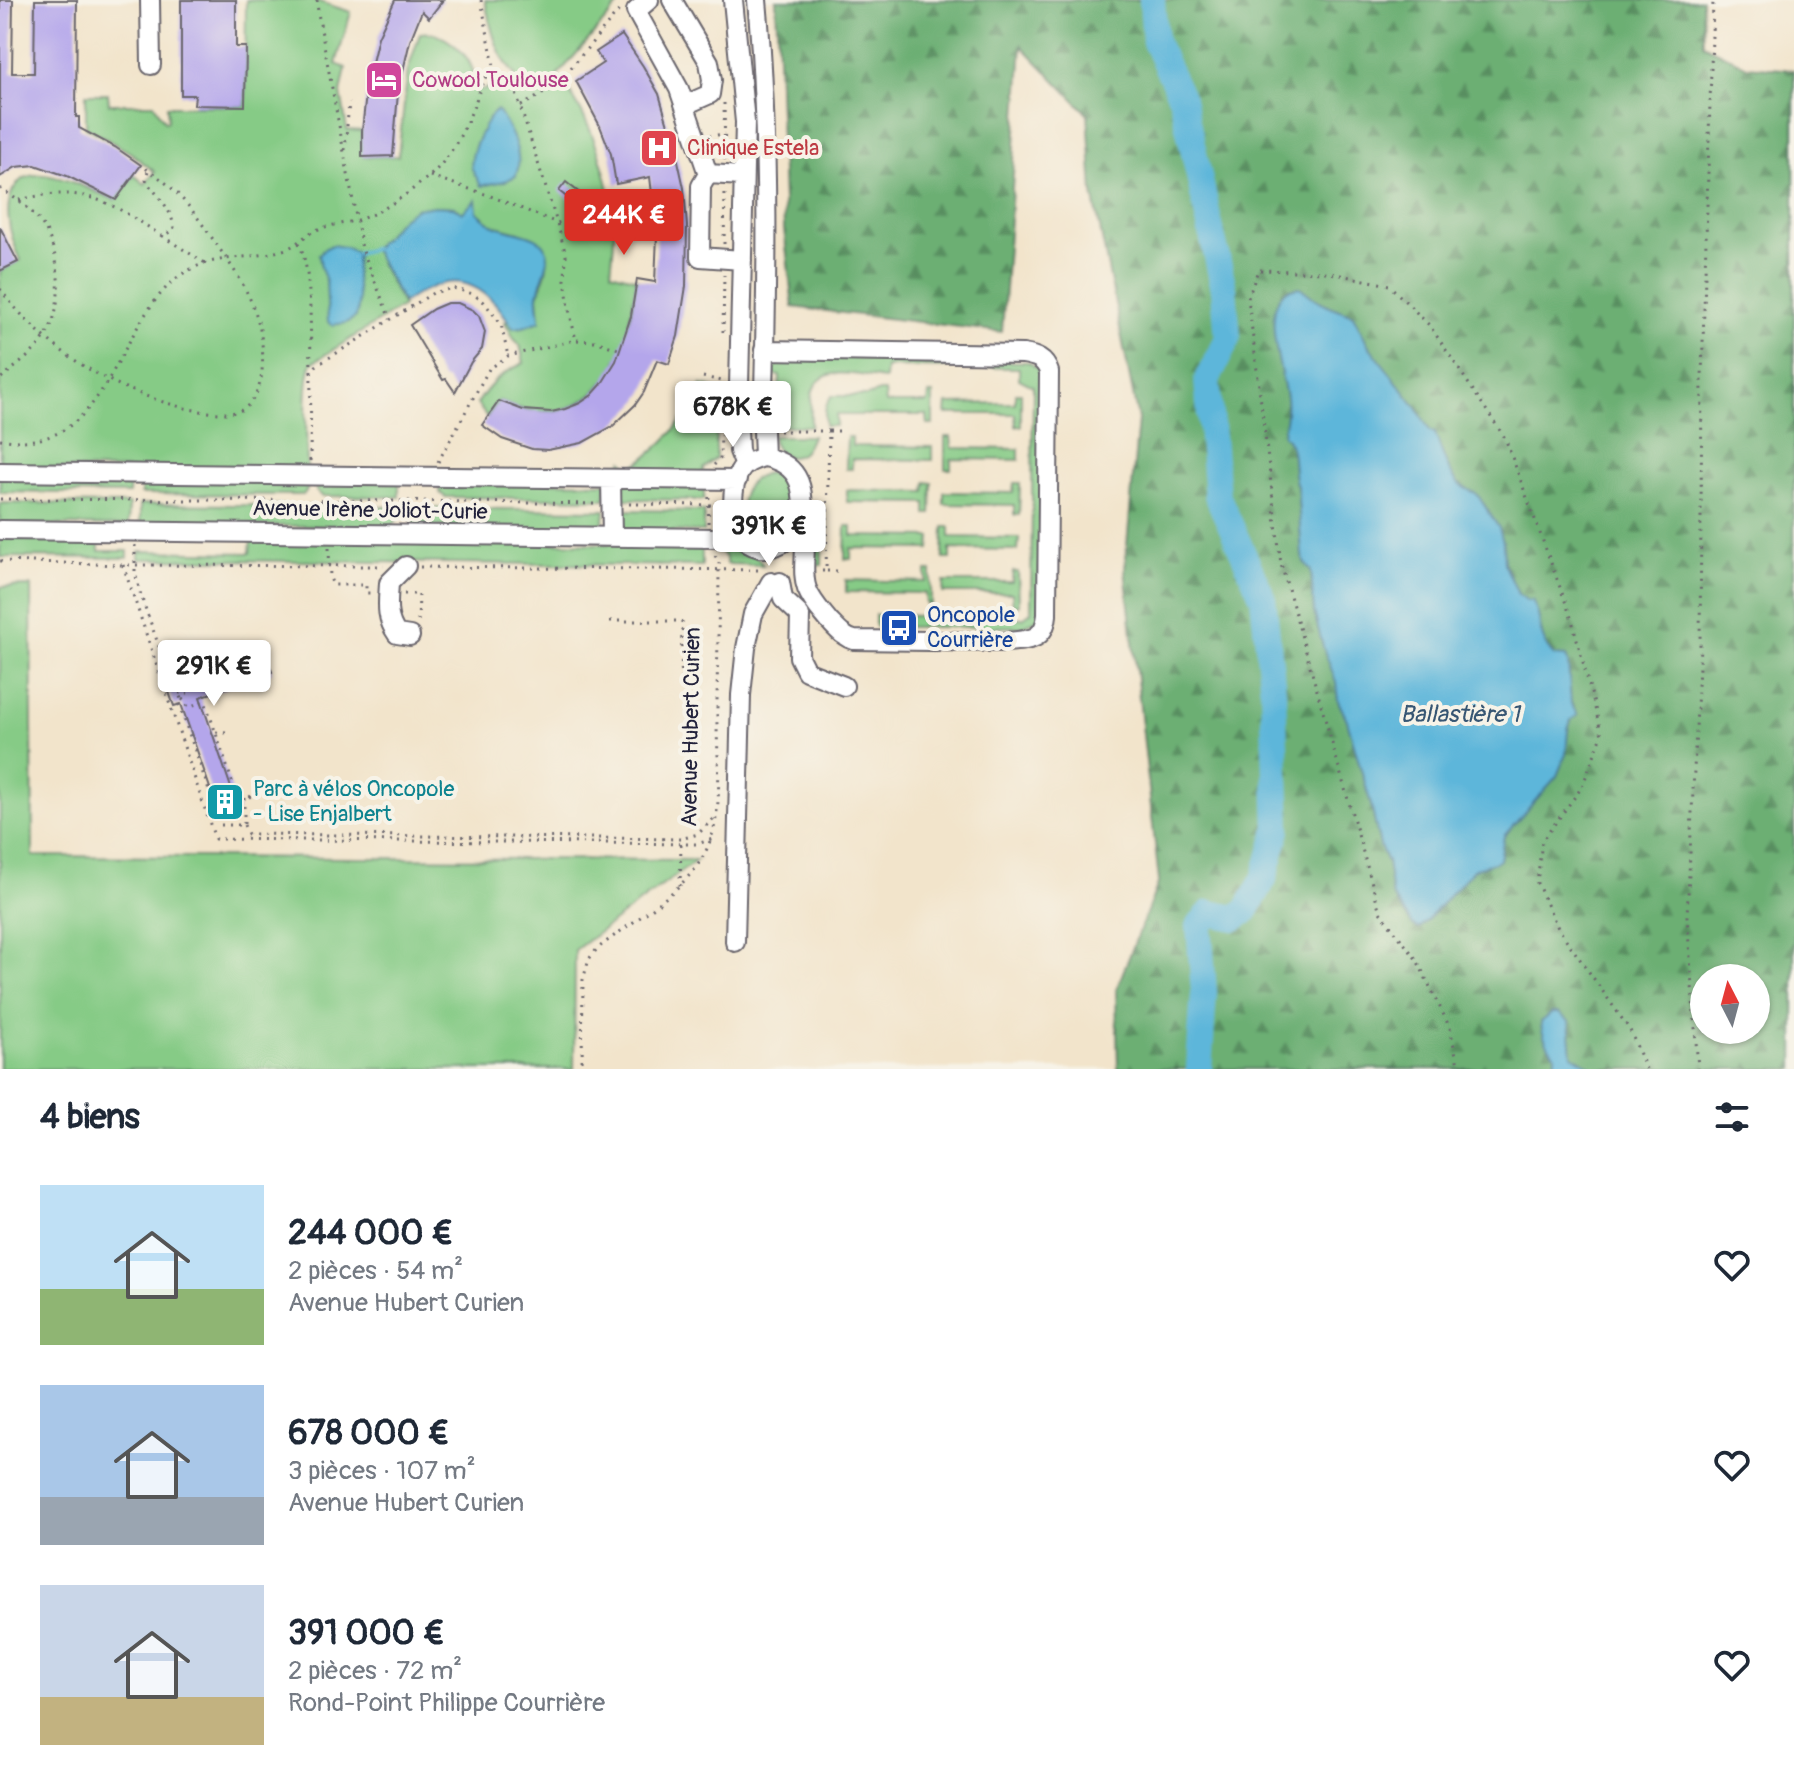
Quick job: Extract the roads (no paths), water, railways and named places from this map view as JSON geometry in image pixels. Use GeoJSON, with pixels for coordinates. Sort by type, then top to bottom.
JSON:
{"type":"FeatureCollection","features":[{"type":"Feature","properties":{"kind":"street"},"geometry":{"type":"LineString","coordinates":[[150,0],[151,65]]}},
{"type":"Feature","properties":{"kind":"street"},"geometry":{"type":"LineString","coordinates":[[649,0],[636,11],[685,105],[708,174],[701,186],[700,257],[742,260]]}},
{"type":"Feature","properties":{"kind":"street"},"geometry":{"type":"LineString","coordinates":[[672,0],[709,62],[712,80],[710,94],[685,105]]}},
{"type":"Feature","properties":{"kind":"street"},"geometry":{"type":"LineString","coordinates":[[733,0],[745,122],[741,473],[733,505],[737,531],[742,539],[758,547],[774,547],[791,539],[802,524]]}},
{"type":"Feature","properties":{"kind":"street"},"geometry":{"type":"LineString","coordinates":[[757,0],[763,65],[766,205],[764,457]]}},
{"type":"Feature","properties":{"kind":"street"},"geometry":{"type":"LineString","coordinates":[[708,174],[743,176]]}},
{"type":"Feature","properties":{"kind":"street"},"geometry":{"type":"LineString","coordinates":[[741,473],[752,460],[764,457],[779,460],[799,479],[802,524],[806,537],[807,588],[815,603],[848,638],[1004,642],[1026,640],[1043,631],[1047,615],[1049,372],[1040,358],[1023,354],[764,350]]}},
{"type":"Feature","properties":{"kind":"street","name":"Avenue Irène Joliot-Curie"},"geometry":{"type":"LineString","coordinates":[[0,472],[611,479],[741,473]]}},
{"type":"Feature","properties":{"kind":"street"},"geometry":{"type":"LineString","coordinates":[[611,479],[612,537]]}},
{"type":"Feature","properties":{"kind":"street","name":"Avenue Irène Joliot-Curie"},"geometry":{"type":"LineString","coordinates":[[0,530],[329,541],[718,538],[737,531]]}},
{"type":"Feature","properties":{"kind":"street"},"geometry":{"type":"LineString","coordinates":[[774,547],[776,578],[783,599],[800,615],[799,657],[806,671],[844,686]]}},
{"type":"Feature","properties":{"kind":"street"},"geometry":{"type":"LineString","coordinates":[[406,566],[389,583],[388,617],[397,634],[410,636]]}},
{"type":"Feature","properties":{"kind":"street"},"geometry":{"type":"LineString","coordinates":[[735,942],[741,695],[746,648],[753,614],[776,578]]}},
{"type":"Feature","properties":{"kind":"water"},"geometry":{"type":"Polygon","coordinates":[[[497,110],[517,150],[518,168],[516,176],[481,186],[471,163],[483,128],[497,110]]]}},
{"type":"Feature","properties":{"kind":"water"},"geometry":{"type":"Polygon","coordinates":[[[476,200],[477,212],[490,223],[535,238],[546,249],[548,258],[538,295],[540,321],[513,328],[497,305],[482,292],[460,283],[437,285],[403,303],[373,249],[402,218],[417,208],[454,207],[462,213],[476,200]]]}},
{"type":"Feature","properties":{"kind":"water"},"geometry":{"type":"Polygon","coordinates":[[[332,245],[358,253],[358,309],[356,317],[346,323],[332,325],[328,322],[326,281],[319,255],[332,245]]]}},
{"type":"Feature","properties":{"kind":"water","name":"Ballastière 1"},"geometry":{"type":"Polygon","coordinates":[[[1300,287],[1329,306],[1353,315],[1369,346],[1417,408],[1430,431],[1435,433],[1455,479],[1461,486],[1477,494],[1499,528],[1504,563],[1518,594],[1528,601],[1532,600],[1544,640],[1554,656],[1566,657],[1571,704],[1578,715],[1571,720],[1566,754],[1557,776],[1504,836],[1500,860],[1473,870],[1419,929],[1413,926],[1392,895],[1387,862],[1314,612],[1311,571],[1302,555],[1292,452],[1283,435],[1286,403],[1274,325],[1279,298],[1287,290],[1300,287]]]}},
{"type":"Feature","properties":{"kind":"water"},"geometry":{"type":"Polygon","coordinates":[[[1552,1013],[1558,1013],[1569,1021],[1572,1055],[1595,1069],[1554,1069],[1555,1055],[1545,1040],[1541,1022],[1552,1013]]]}},
{"type":"Feature","properties":{"kind":"waterway"},"geometry":{"type":"LineString","coordinates":[[1152,0],[1155,42],[1182,99],[1224,289],[1228,338],[1207,380],[1217,495],[1263,598],[1273,691],[1278,830],[1264,879],[1246,911],[1235,918],[1210,913],[1199,925],[1204,992],[1199,1069]]}},
{"type":"Feature","properties":{"kind":"waterway"},"geometry":{"type":"LineString","coordinates":[[358,253],[373,249]]}},
{"type":"Feature","properties":{"kind":"place","name":"Cowool Toulouse"},"geometry":{"type":"Point","coordinates":[384,80]}},
{"type":"Feature","properties":{"kind":"place","name":"Clinique Estela"},"geometry":{"type":"Point","coordinates":[659,148]}},
{"type":"Feature","properties":{"kind":"place","name":"Oncopole Courrière"},"geometry":{"type":"Point","coordinates":[899,628]}},
{"type":"Feature","properties":{"kind":"place","name":"Parc à vélos Oncopole - Lise Enjalbert"},"geometry":{"type":"Point","coordinates":[225,802]}}]}
